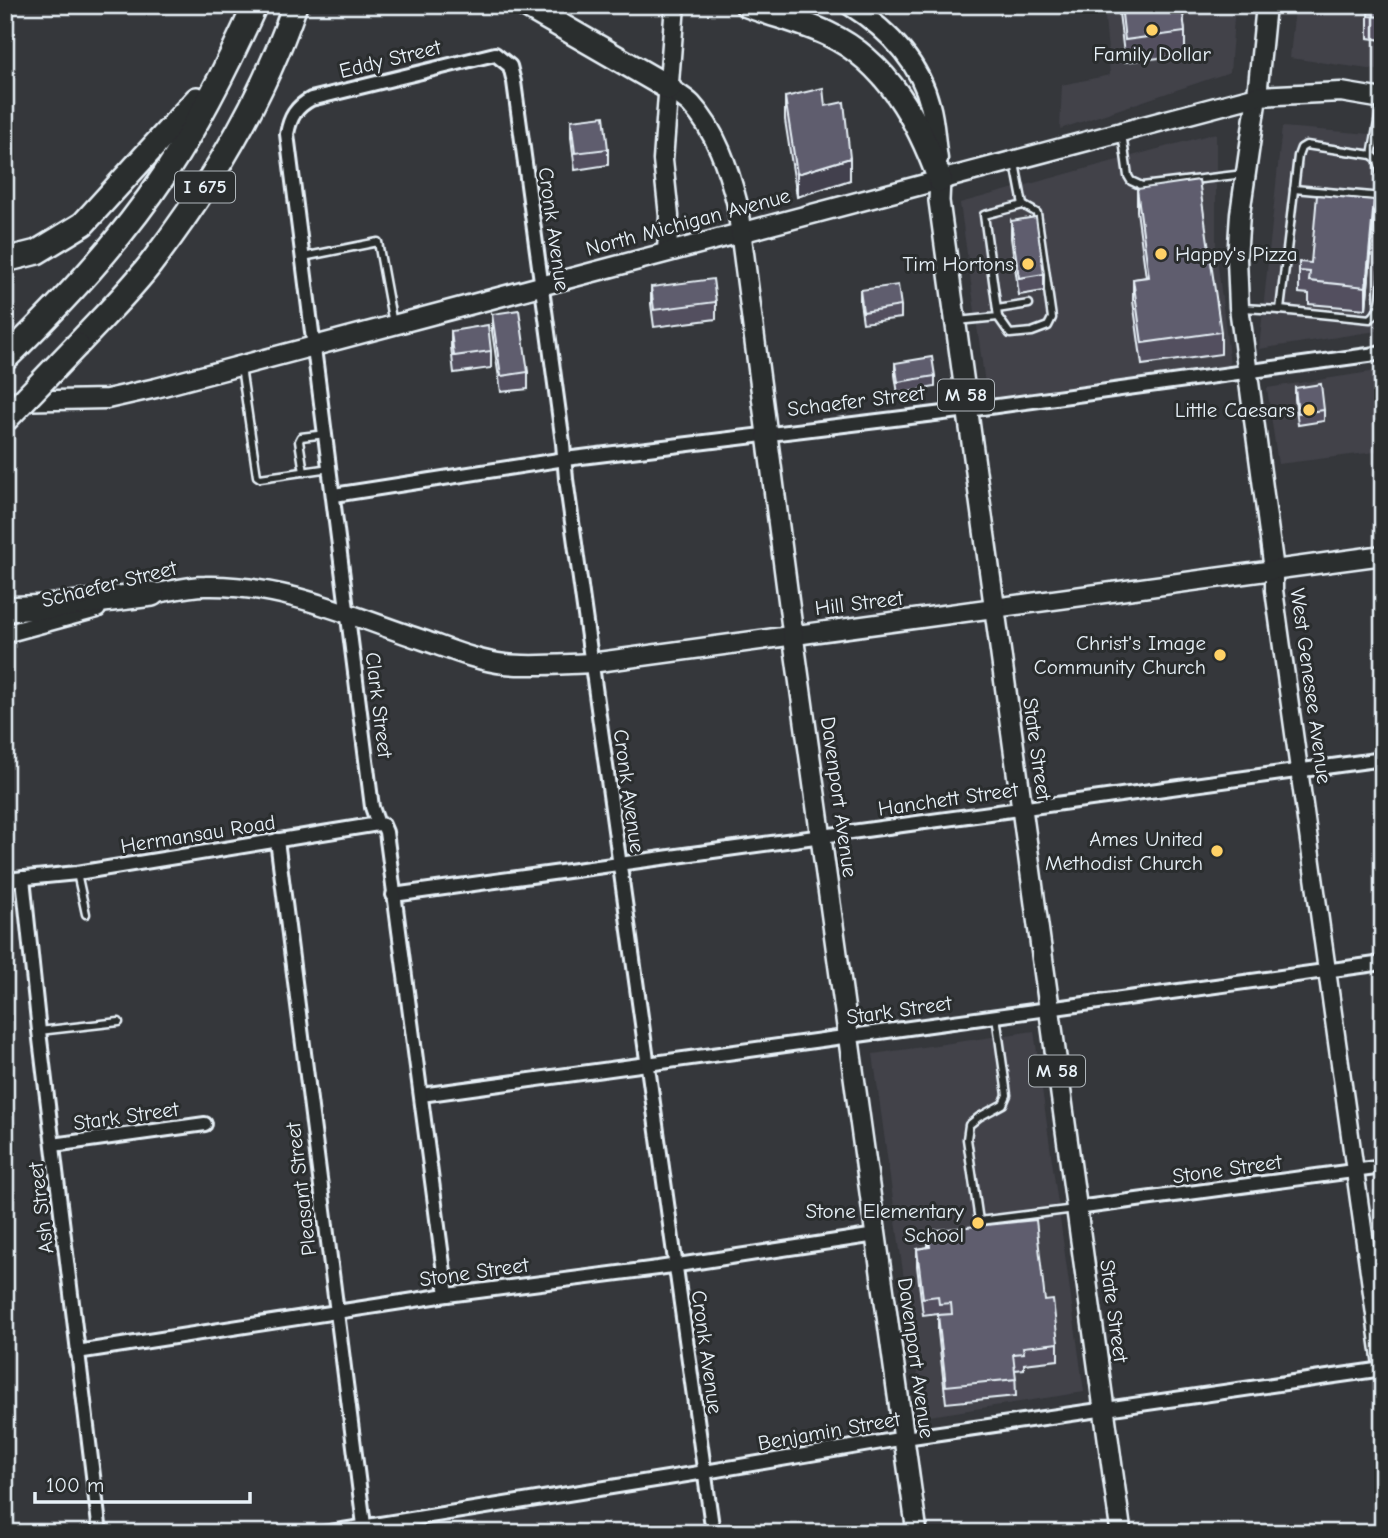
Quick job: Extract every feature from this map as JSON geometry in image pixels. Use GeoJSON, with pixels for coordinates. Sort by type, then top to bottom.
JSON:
{"type":"FeatureCollection","features":[{"type":"Feature","properties":{"kind":"highway","name":"I 675"},"geometry":{"type":"LineString","coordinates":[[5,359],[49,316],[106,253],[164,174],[228,65],[255,5]]}},
{"type":"Feature","properties":{"kind":"highway","name":"I 675"},"geometry":{"type":"LineString","coordinates":[[5,420],[148,267],[209,183],[264,80],[295,5]]}},
{"type":"Feature","properties":{"kind":"highway"},"geometry":{"type":"LineString","coordinates":[[525,5],[669,88]]}},
{"type":"Feature","properties":{"kind":"highway"},"geometry":{"type":"LineString","coordinates":[[747,5],[828,34],[852,48],[882,74],[905,104],[925,138],[940,180]]}},
{"type":"Feature","properties":{"kind":"highway"},"geometry":{"type":"LineString","coordinates":[[5,260],[37,252],[83,224],[228,65]]}},
{"type":"Feature","properties":{"kind":"highway"},"geometry":{"type":"LineString","coordinates":[[5,609],[47,607],[152,594]]}},
{"type":"Feature","properties":{"kind":"main road"},"geometry":{"type":"LineString","coordinates":[[667,251],[669,216],[663,160],[675,5]]}},
{"type":"Feature","properties":{"kind":"main road"},"geometry":{"type":"LineString","coordinates":[[849,5],[898,43],[919,74],[931,106],[940,180]]}},
{"type":"Feature","properties":{"kind":"main road","name":"West Genesee Avenue"},"geometry":{"type":"LineString","coordinates":[[1266,5],[1237,259],[1239,307],[1273,570]]}},
{"type":"Feature","properties":{"kind":"main road","name":"Davenport Avenue"},"geometry":{"type":"LineString","coordinates":[[669,88],[690,104],[717,145],[729,172],[741,232],[793,635],[917,1533]]}},
{"type":"Feature","properties":{"kind":"main road","name":"North Michigan Avenue"},"geometry":{"type":"LineString","coordinates":[[5,401],[107,399],[393,326],[542,284],[1257,96],[1341,92],[1383,99]]}},
{"type":"Feature","properties":{"kind":"main road","name":"State Street"},"geometry":{"type":"LineString","coordinates":[[940,180],[939,201],[955,322],[1121,1533]]}},
{"type":"Feature","properties":{"kind":"main road","name":"Hill Street"},"geometry":{"type":"LineString","coordinates":[[347,614],[466,655],[504,664],[591,663],[1383,555]]}},
{"type":"Feature","properties":{"kind":"main road","name":"Schaefer Street"},"geometry":{"type":"LineString","coordinates":[[152,594],[202,586],[241,586],[299,598],[347,614]]}},
{"type":"Feature","properties":{"kind":"street","name":"Eddy Street"},"geometry":{"type":"LineString","coordinates":[[292,116],[300,105],[311,99],[486,54],[502,57]]}},
{"type":"Feature","properties":{"kind":"street","name":"Cronk Avenue"},"geometry":{"type":"LineString","coordinates":[[502,57],[510,66],[514,82],[591,663],[713,1533]]}},
{"type":"Feature","properties":{"kind":"street","name":"Clark Street"},"geometry":{"type":"LineString","coordinates":[[292,116],[287,134],[372,807],[379,824],[385,828],[447,1295]]}},
{"type":"Feature","properties":{"kind":"street","name":"Schaefer Street"},"geometry":{"type":"LineString","coordinates":[[334,495],[565,459],[968,410],[1383,353]]}},
{"type":"Feature","properties":{"kind":"street","name":"West Genesee Avenue"},"geometry":{"type":"LineString","coordinates":[[1273,570],[1383,1370]]}},
{"type":"Feature","properties":{"kind":"street","name":"Schaefer Street"},"geometry":{"type":"LineString","coordinates":[[5,634],[152,594]]}},
{"type":"Feature","properties":{"kind":"street","name":"Hanchett Street"},"geometry":{"type":"LineString","coordinates":[[393,895],[1383,759]]}},
{"type":"Feature","properties":{"kind":"street","name":"Hermansau Road"},"geometry":{"type":"LineString","coordinates":[[5,880],[78,873],[379,824]]}},
{"type":"Feature","properties":{"kind":"street","name":"Pleasant Street"},"geometry":{"type":"LineString","coordinates":[[277,840],[364,1530]]}},
{"type":"Feature","properties":{"kind":"street","name":"Ash Street"},"geometry":{"type":"LineString","coordinates":[[23,878],[100,1533]]}},
{"type":"Feature","properties":{"kind":"street","name":"Stark Street"},"geometry":{"type":"LineString","coordinates":[[421,1095],[1383,963]]}},
{"type":"Feature","properties":{"kind":"street","name":"Stark Street"},"geometry":{"type":"LineString","coordinates":[[53,1145],[205,1124]]}},
{"type":"Feature","properties":{"kind":"street","name":"Stone Street"},"geometry":{"type":"LineString","coordinates":[[1077,1209],[1383,1167]]}},
{"type":"Feature","properties":{"kind":"street","name":"Stone Street"},"geometry":{"type":"LineString","coordinates":[[77,1352],[447,1295],[876,1236]]}},
{"type":"Feature","properties":{"kind":"street","name":"Benjamin Street"},"geometry":{"type":"LineString","coordinates":[[324,1533],[364,1530],[905,1438],[1383,1370]]}},
{"type":"Feature","properties":{"kind":"lane"},"geometry":{"type":"LineString","coordinates":[[1372,155],[1383,99]]}},
{"type":"Feature","properties":{"kind":"lane"},"geometry":{"type":"LineString","coordinates":[[1122,132],[1128,176],[1131,181],[1142,186],[1246,173]]}},
{"type":"Feature","properties":{"kind":"lane"},"geometry":{"type":"LineString","coordinates":[[1280,310],[1297,156],[1301,148],[1307,145],[1372,155],[1378,160],[1383,186]]}},
{"type":"Feature","properties":{"kind":"lane"},"geometry":{"type":"LineString","coordinates":[[1014,161],[1023,205]]}},
{"type":"Feature","properties":{"kind":"lane"},"geometry":{"type":"LineString","coordinates":[[1294,189],[1383,197]]}},
{"type":"Feature","properties":{"kind":"lane"},"geometry":{"type":"LineString","coordinates":[[1023,205],[1037,213],[1052,318],[1048,326],[1032,332],[1010,334],[997,313],[984,215],[1023,205]]}},
{"type":"Feature","properties":{"kind":"lane"},"geometry":{"type":"LineString","coordinates":[[303,257],[378,242],[393,326]]}},
{"type":"Feature","properties":{"kind":"lane"},"geometry":{"type":"LineString","coordinates":[[1239,307],[1363,320],[1376,315],[1380,305],[1383,271]]}},
{"type":"Feature","properties":{"kind":"lane"},"geometry":{"type":"LineString","coordinates":[[955,322],[1029,304]]}},
{"type":"Feature","properties":{"kind":"lane"},"geometry":{"type":"LineString","coordinates":[[241,365],[257,476],[260,478],[331,468]]}},
{"type":"Feature","properties":{"kind":"lane"},"geometry":{"type":"LineString","coordinates":[[304,472],[299,441],[301,437],[326,434]]}},
{"type":"Feature","properties":{"kind":"lane"},"geometry":{"type":"LineString","coordinates":[[78,873],[86,914]]}},
{"type":"Feature","properties":{"kind":"lane"},"geometry":{"type":"LineString","coordinates":[[996,1016],[1007,1095],[1003,1104],[979,1116],[969,1125],[967,1139],[979,1221],[1077,1209]]}},
{"type":"Feature","properties":{"kind":"lane"},"geometry":{"type":"LineString","coordinates":[[39,1031],[119,1022]]}},
{"type":"Feature","properties":{"kind":"shaded area"},"geometry":{"type":"Polygon","coordinates":[[[1104,5],[1235,5],[1230,72],[1060,129],[1062,85],[1110,75],[1104,5]]]}},
{"type":"Feature","properties":{"kind":"shaded area"},"geometry":{"type":"Polygon","coordinates":[[[1295,5],[1383,5],[1383,71],[1290,58],[1295,5]]]}},
{"type":"Feature","properties":{"kind":"shaded area"},"geometry":{"type":"Polygon","coordinates":[[[1282,127],[1383,135],[1383,330],[1259,349],[1282,127]]]}},
{"type":"Feature","properties":{"kind":"shaded area"},"geometry":{"type":"Polygon","coordinates":[[[1216,133],[1216,249],[1230,365],[987,398],[960,203],[1216,133]]]}},
{"type":"Feature","properties":{"kind":"shaded area"},"geometry":{"type":"Polygon","coordinates":[[[1383,370],[1383,451],[1278,464],[1267,388],[1383,370]]]}},
{"type":"Feature","properties":{"kind":"shaded area","name":"Stone Elementary School"},"geometry":{"type":"Polygon","coordinates":[[[1034,1031],[1084,1392],[923,1417],[873,1054],[1034,1031]]]}},
{"type":"Feature","properties":{"kind":"building"},"geometry":{"type":"Polygon","coordinates":[[[1121,5],[1182,5],[1185,32],[1125,40],[1121,5]]]}},
{"type":"Feature","properties":{"kind":"building"},"geometry":{"type":"Polygon","coordinates":[[[1369,5],[1383,5],[1383,17],[1368,16],[1369,5]]]}},
{"type":"Feature","properties":{"kind":"building"},"geometry":{"type":"Polygon","coordinates":[[[823,88],[825,106],[844,102],[850,158],[797,174],[785,97],[823,88]]]}},
{"type":"Feature","properties":{"kind":"building"},"geometry":{"type":"Polygon","coordinates":[[[604,116],[608,149],[575,153],[571,120],[604,116]]]}},
{"type":"Feature","properties":{"kind":"building"},"geometry":{"type":"Polygon","coordinates":[[[1199,180],[1221,332],[1142,343],[1133,279],[1149,277],[1137,189],[1199,180]]]}},
{"type":"Feature","properties":{"kind":"building"},"geometry":{"type":"Polygon","coordinates":[[[1317,195],[1374,200],[1366,287],[1309,281],[1310,272],[1299,271],[1299,262],[1311,263],[1317,195]]]}},
{"type":"Feature","properties":{"kind":"building","name":"Tim Hortons"},"geometry":{"type":"Polygon","coordinates":[[[1036,217],[1044,274],[1019,278],[1011,221],[1036,217]]]}},
{"type":"Feature","properties":{"kind":"building"},"geometry":{"type":"Polygon","coordinates":[[[713,279],[716,302],[654,310],[651,287],[713,279]]]}},
{"type":"Feature","properties":{"kind":"building"},"geometry":{"type":"Polygon","coordinates":[[[898,285],[901,306],[863,312],[860,290],[898,285]]]}},
{"type":"Feature","properties":{"kind":"building"},"geometry":{"type":"Polygon","coordinates":[[[519,310],[528,372],[501,376],[492,314],[519,310]]]}},
{"type":"Feature","properties":{"kind":"building"},"geometry":{"type":"Polygon","coordinates":[[[488,325],[491,351],[454,356],[451,331],[488,325]]]}},
{"type":"Feature","properties":{"kind":"building"},"geometry":{"type":"Polygon","coordinates":[[[932,357],[935,376],[898,382],[895,363],[932,357]]]}},
{"type":"Feature","properties":{"kind":"building"},"geometry":{"type":"Polygon","coordinates":[[[1321,384],[1324,410],[1298,413],[1295,388],[1321,384]]]}},
{"type":"Feature","properties":{"kind":"building"},"geometry":{"type":"Polygon","coordinates":[[[1036,1220],[1045,1301],[1053,1300],[1058,1343],[1023,1347],[1024,1353],[1013,1354],[1016,1379],[946,1386],[938,1315],[952,1314],[951,1303],[939,1304],[938,1296],[923,1298],[917,1249],[930,1247],[928,1231],[1036,1220]]]}},
{"type":"Feature","properties":{"kind":"place","name":"Family Dollar"},"geometry":{"type":"Point","coordinates":[1152,30]}},
{"type":"Feature","properties":{"kind":"place","name":"Happy's Pizza"},"geometry":{"type":"Point","coordinates":[1161,254]}},
{"type":"Feature","properties":{"kind":"place","name":"Tim Hortons"},"geometry":{"type":"Point","coordinates":[1028,264]}},
{"type":"Feature","properties":{"kind":"place","name":"Little Caesars"},"geometry":{"type":"Point","coordinates":[1309,410]}},
{"type":"Feature","properties":{"kind":"place","name":"Christ's Image Community Church"},"geometry":{"type":"Point","coordinates":[1220,655]}},
{"type":"Feature","properties":{"kind":"place","name":"Ames United Methodist Church"},"geometry":{"type":"Point","coordinates":[1217,851]}},
{"type":"Feature","properties":{"kind":"place","name":"Stone Elementary School"},"geometry":{"type":"Point","coordinates":[978,1223]}}]}
